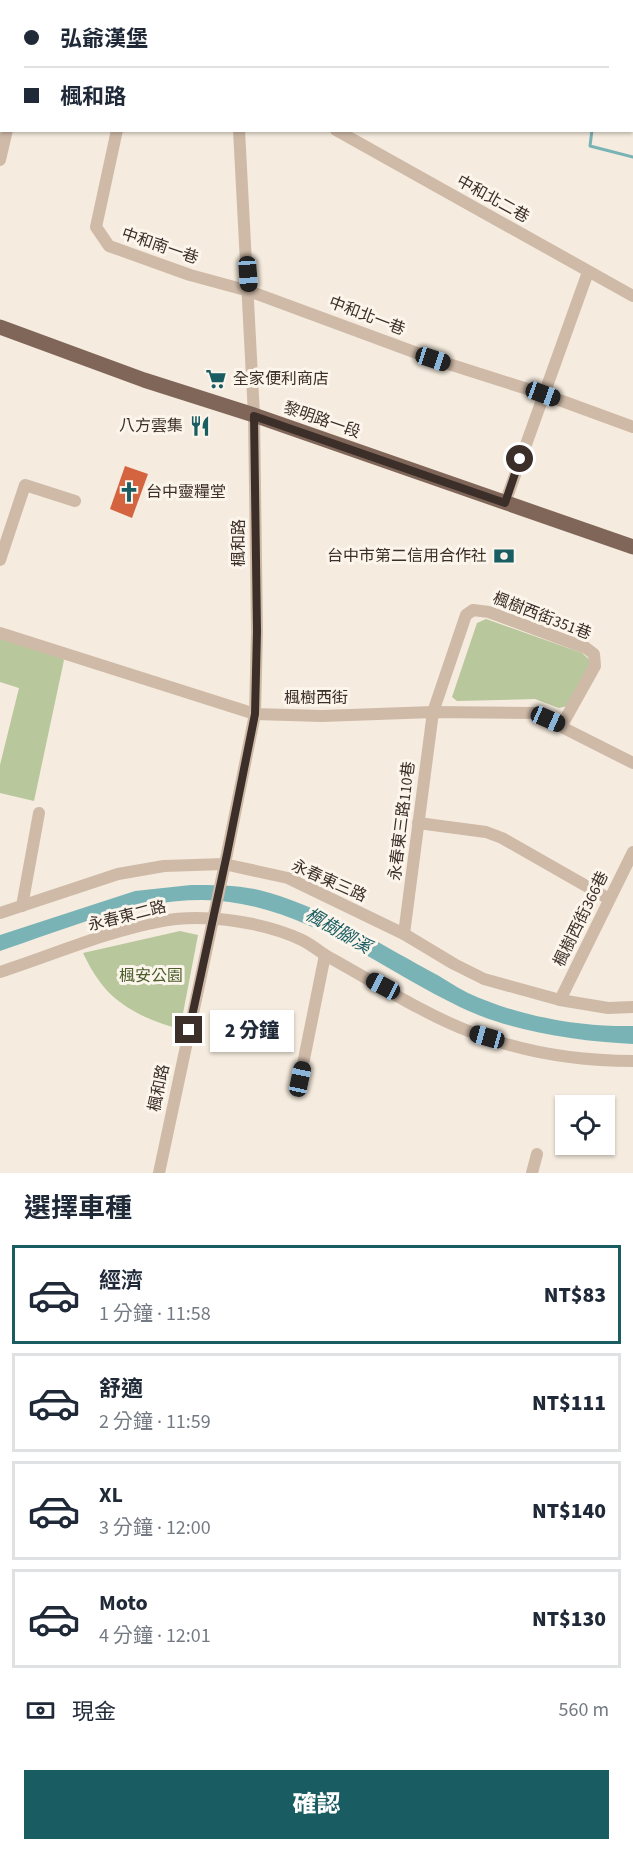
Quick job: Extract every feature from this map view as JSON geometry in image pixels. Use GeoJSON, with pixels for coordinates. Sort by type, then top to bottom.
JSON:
{"type":"FeatureCollection","features":[{"type":"Feature","properties":{"kind":"main road","name":"黎明路一段"},"geometry":{"type":"LineString","coordinates":[[0,327],[144,380],[633,547]]}},
{"type":"Feature","properties":{"kind":"street"},"geometry":{"type":"LineString","coordinates":[[0,160],[7,132]]}},
{"type":"Feature","properties":{"kind":"street","name":"中和南一巷"},"geometry":{"type":"LineString","coordinates":[[117,132],[96,227],[109,246],[190,275],[249,291]]}},
{"type":"Feature","properties":{"kind":"street","name":"楓和路"},"geometry":{"type":"LineString","coordinates":[[159,1173],[255,714],[257,631],[254,416],[239,132]]}},
{"type":"Feature","properties":{"kind":"street","name":"中和北二巷"},"geometry":{"type":"LineString","coordinates":[[340,132],[633,296]]}},
{"type":"Feature","properties":{"kind":"street"},"geometry":{"type":"LineString","coordinates":[[505,503],[588,272]]}},
{"type":"Feature","properties":{"kind":"street","name":"中和北一巷"},"geometry":{"type":"LineString","coordinates":[[249,291],[433,359],[543,394],[633,427]]}},
{"type":"Feature","properties":{"kind":"street"},"geometry":{"type":"LineString","coordinates":[[0,560],[25,485],[75,501]]}},
{"type":"Feature","properties":{"kind":"street","name":"楓樹西街351巷"},"geometry":{"type":"LineString","coordinates":[[433,712],[461,625],[466,615],[473,610],[481,610],[586,648],[594,654],[595,666],[562,725]]}},
{"type":"Feature","properties":{"kind":"street","name":"楓樹西街"},"geometry":{"type":"LineString","coordinates":[[0,633],[255,714],[322,716],[433,712],[534,713],[562,725],[633,763]]}},
{"type":"Feature","properties":{"kind":"street","name":"永春東三路110巷"},"geometry":{"type":"LineString","coordinates":[[404,934],[433,712]]}},
{"type":"Feature","properties":{"kind":"street"},"geometry":{"type":"LineString","coordinates":[[22,906],[39,813]]}},
{"type":"Feature","properties":{"kind":"street"},"geometry":{"type":"LineString","coordinates":[[418,823],[486,832],[502,838],[609,899]]}},
{"type":"Feature","properties":{"kind":"street","name":"楓樹西街366巷"},"geometry":{"type":"LineString","coordinates":[[560,1000],[633,852]]}},
{"type":"Feature","properties":{"kind":"street","name":"永春東三路"},"geometry":{"type":"LineString","coordinates":[[0,913],[118,874],[164,866],[224,864],[288,878],[404,934],[484,979],[560,1000],[608,1008],[633,1007]]}},
{"type":"Feature","properties":{"kind":"street","name":"永春東二路"},"geometry":{"type":"LineString","coordinates":[[0,972],[96,939],[163,921],[212,919],[263,926],[303,940],[325,956],[472,1033],[546,1053],[633,1061]]}},
{"type":"Feature","properties":{"kind":"street"},"geometry":{"type":"LineString","coordinates":[[300,1079],[325,956]]}},
{"type":"Feature","properties":{"kind":"street"},"geometry":{"type":"LineString","coordinates":[[532,1173],[537,1154]]}},
{"type":"Feature","properties":{"kind":"green space"},"geometry":{"type":"Polygon","coordinates":[[[486,619],[582,653],[591,661],[568,706],[559,708],[535,699],[457,701],[452,697],[477,623],[486,619]]]}},
{"type":"Feature","properties":{"kind":"green space"},"geometry":{"type":"Polygon","coordinates":[[[0,637],[56,653],[64,660],[34,801],[0,793],[0,765],[19,688],[0,682],[0,637]]]}},
{"type":"Feature","properties":{"kind":"green space","name":"楓安公園"},"geometry":{"type":"Polygon","coordinates":[[[180,931],[198,935],[180,1029],[147,1018],[116,999],[97,979],[83,953],[180,931]]]}},
{"type":"Feature","properties":{"kind":"water","name":"楓樹腳溪"},"geometry":{"type":"Polygon","coordinates":[[[191,885],[242,887],[281,897],[325,914],[487,1001],[528,1014],[570,1022],[633,1026],[633,1044],[545,1034],[480,1016],[305,924],[238,903],[202,900],[176,901],[125,910],[0,951],[0,935],[135,891],[191,885]]]}},
{"type":"Feature","properties":{"kind":"building","name":"台中靈糧堂"},"geometry":{"type":"Polygon","coordinates":[[[125,466],[148,474],[132,518],[110,509],[125,466]]]}},
{"type":"Feature","properties":{"kind":"waterway"},"geometry":{"type":"LineString","coordinates":[[592,132],[590,146],[633,157]]}},
{"type":"Feature","properties":{"kind":"place","name":"全家便利商店"},"geometry":{"type":"Point","coordinates":[216,379]}},
{"type":"Feature","properties":{"kind":"place","name":"八方雲集"},"geometry":{"type":"Point","coordinates":[200,426]}},
{"type":"Feature","properties":{"kind":"place","name":"台中靈糧堂"},"geometry":{"type":"Point","coordinates":[129,492]}},
{"type":"Feature","properties":{"kind":"place","name":"台中市第二信用合作社"},"geometry":{"type":"Point","coordinates":[504,556]}},
{"type":"Feature","properties":{"kind":"route"},"geometry":{"type":"LineString","coordinates":[[189,1030],[255,714],[257,631],[254,416],[505,503],[520,459]]}}]}
